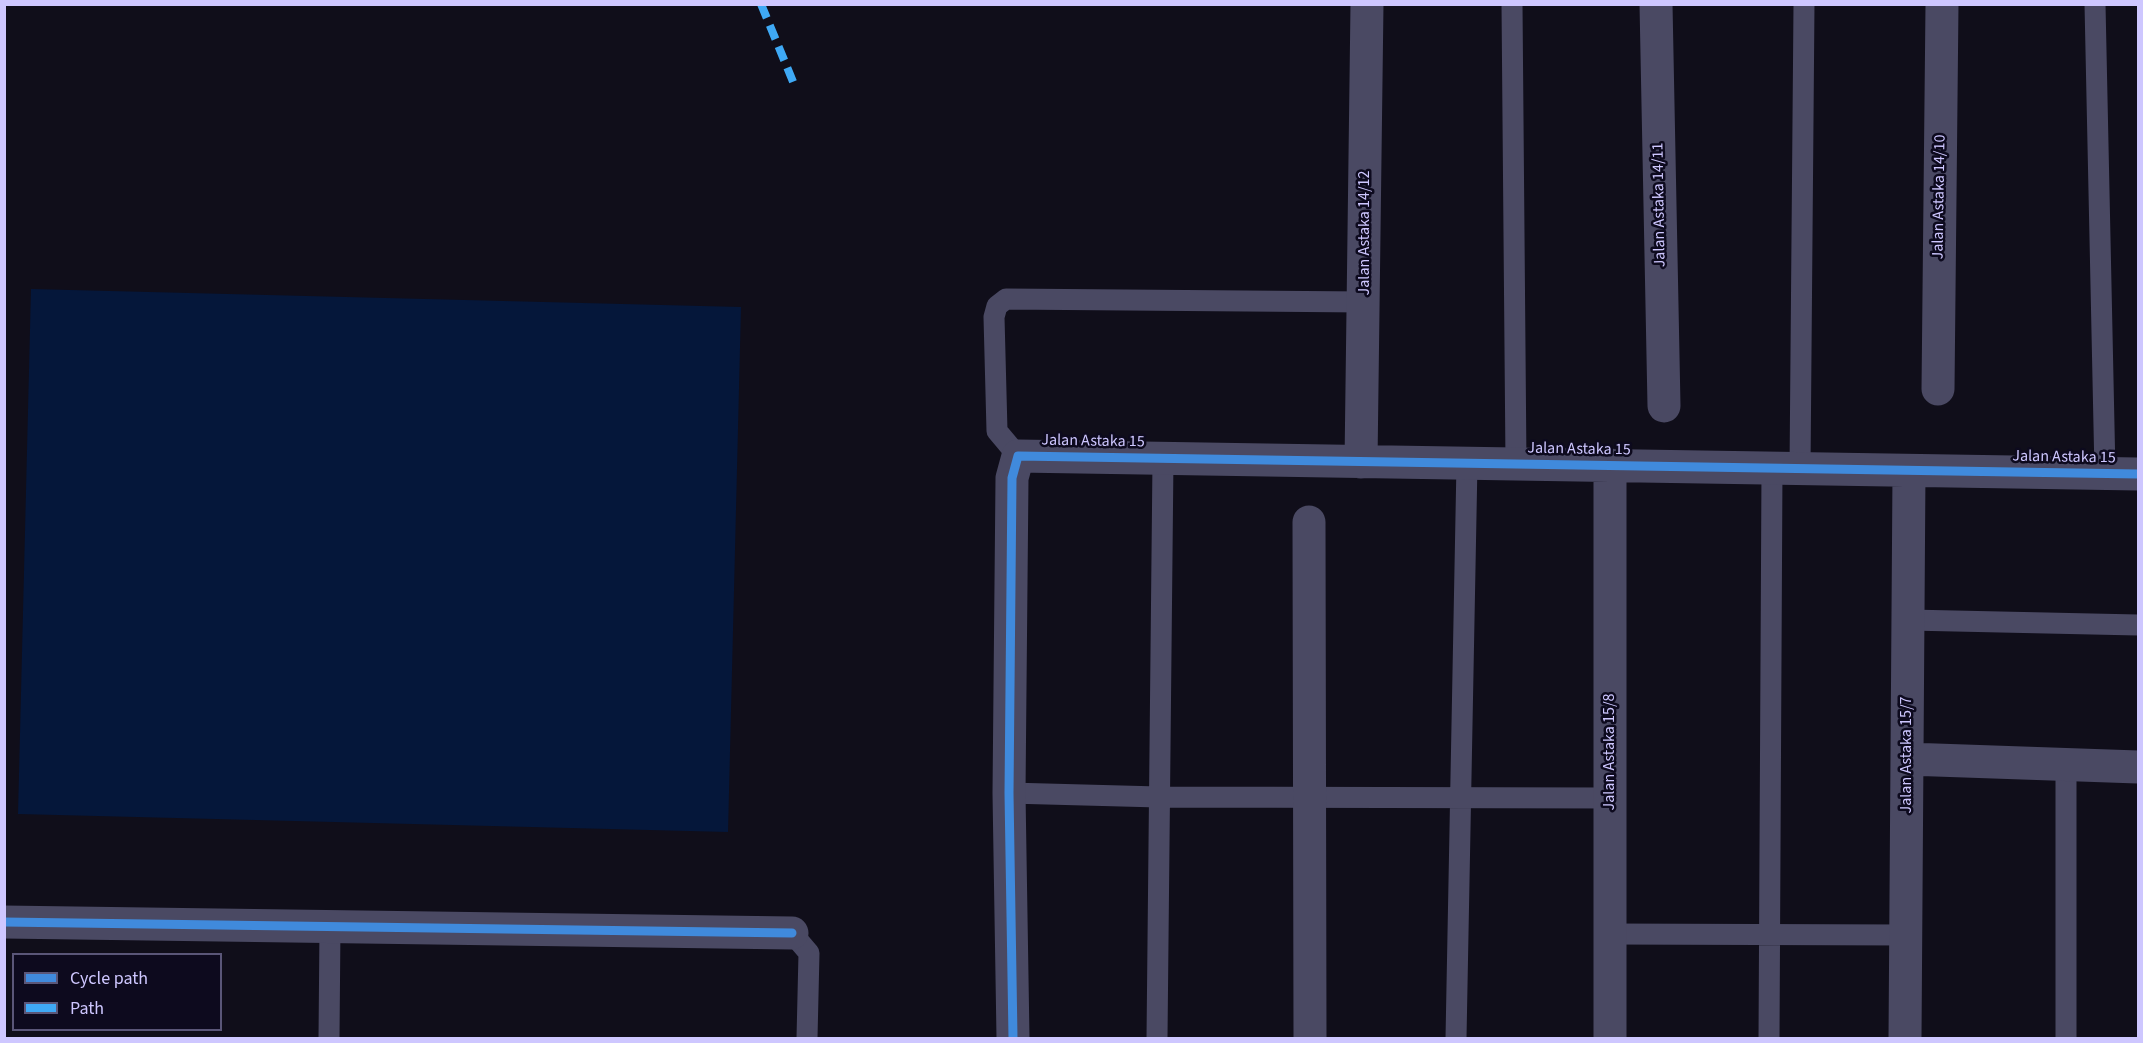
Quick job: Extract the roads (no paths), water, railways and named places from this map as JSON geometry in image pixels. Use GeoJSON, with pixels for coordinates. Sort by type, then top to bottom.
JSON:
{"type":"FeatureCollection","features":[{"type":"Feature","properties":{"kind":"street","name":"Jalan Astaka 14/12"},"geometry":{"type":"LineString","coordinates":[[1361,462],[1365,302],[1367,4]]}},
{"type":"Feature","properties":{"kind":"street","name":"Jalan Astaka 14/11"},"geometry":{"type":"LineString","coordinates":[[1656,4],[1664,406]]}},
{"type":"Feature","properties":{"kind":"street","name":"Jalan Astaka 14/10"},"geometry":{"type":"LineString","coordinates":[[1938,388],[1942,4]]}},
{"type":"Feature","properties":{"kind":"street","name":"Jalan Astaka 15"},"geometry":{"type":"LineString","coordinates":[[1018,456],[2139,474]]}},
{"type":"Feature","properties":{"kind":"street"},"geometry":{"type":"LineString","coordinates":[[1012,1038],[1009,793],[1012,478],[1018,456]]}},
{"type":"Feature","properties":{"kind":"street","name":"Jalan Astaka 15/8"},"geometry":{"type":"LineString","coordinates":[[1610,465],[1610,1038]]}},
{"type":"Feature","properties":{"kind":"street","name":"Jalan Astaka 15/7"},"geometry":{"type":"LineString","coordinates":[[1905,1038],[1909,471]]}},
{"type":"Feature","properties":{"kind":"street"},"geometry":{"type":"LineString","coordinates":[[1309,522],[1310,1038]]}},
{"type":"Feature","properties":{"kind":"street"},"geometry":{"type":"LineString","coordinates":[[1907,759],[2139,767]]}},
{"type":"Feature","properties":{"kind":"street"},"geometry":{"type":"LineString","coordinates":[[4,922],[792,933]]}},
{"type":"Feature","properties":{"kind":"lane"},"geometry":{"type":"LineString","coordinates":[[1512,4],[1516,464]]}},
{"type":"Feature","properties":{"kind":"lane"},"geometry":{"type":"LineString","coordinates":[[1769,1038],[1770,935],[1804,4]]}},
{"type":"Feature","properties":{"kind":"lane"},"geometry":{"type":"LineString","coordinates":[[2095,4],[2105,473]]}},
{"type":"Feature","properties":{"kind":"lane"},"geometry":{"type":"LineString","coordinates":[[1018,456],[998,430],[994,317],[997,306],[1006,299],[1365,302]]}},
{"type":"Feature","properties":{"kind":"lane"},"geometry":{"type":"LineString","coordinates":[[1157,1038],[1163,459]]}},
{"type":"Feature","properties":{"kind":"lane"},"geometry":{"type":"LineString","coordinates":[[1456,1038],[1467,463]]}},
{"type":"Feature","properties":{"kind":"lane"},"geometry":{"type":"LineString","coordinates":[[1909,620],[2139,625]]}},
{"type":"Feature","properties":{"kind":"lane"},"geometry":{"type":"LineString","coordinates":[[2066,765],[2067,1038]]}},
{"type":"Feature","properties":{"kind":"lane"},"geometry":{"type":"LineString","coordinates":[[1009,793],[1159,797],[1610,798]]}},
{"type":"Feature","properties":{"kind":"lane"},"geometry":{"type":"LineString","coordinates":[[329,1038],[330,926]]}},
{"type":"Feature","properties":{"kind":"lane"},"geometry":{"type":"LineString","coordinates":[[792,933],[809,953],[807,1038]]}},
{"type":"Feature","properties":{"kind":"lane"},"geometry":{"type":"LineString","coordinates":[[1610,934],[1906,935]]}},
{"type":"Feature","properties":{"kind":"water"},"geometry":{"type":"Polygon","coordinates":[[[31,289],[741,307],[728,832],[18,814],[31,289]]]}}]}
